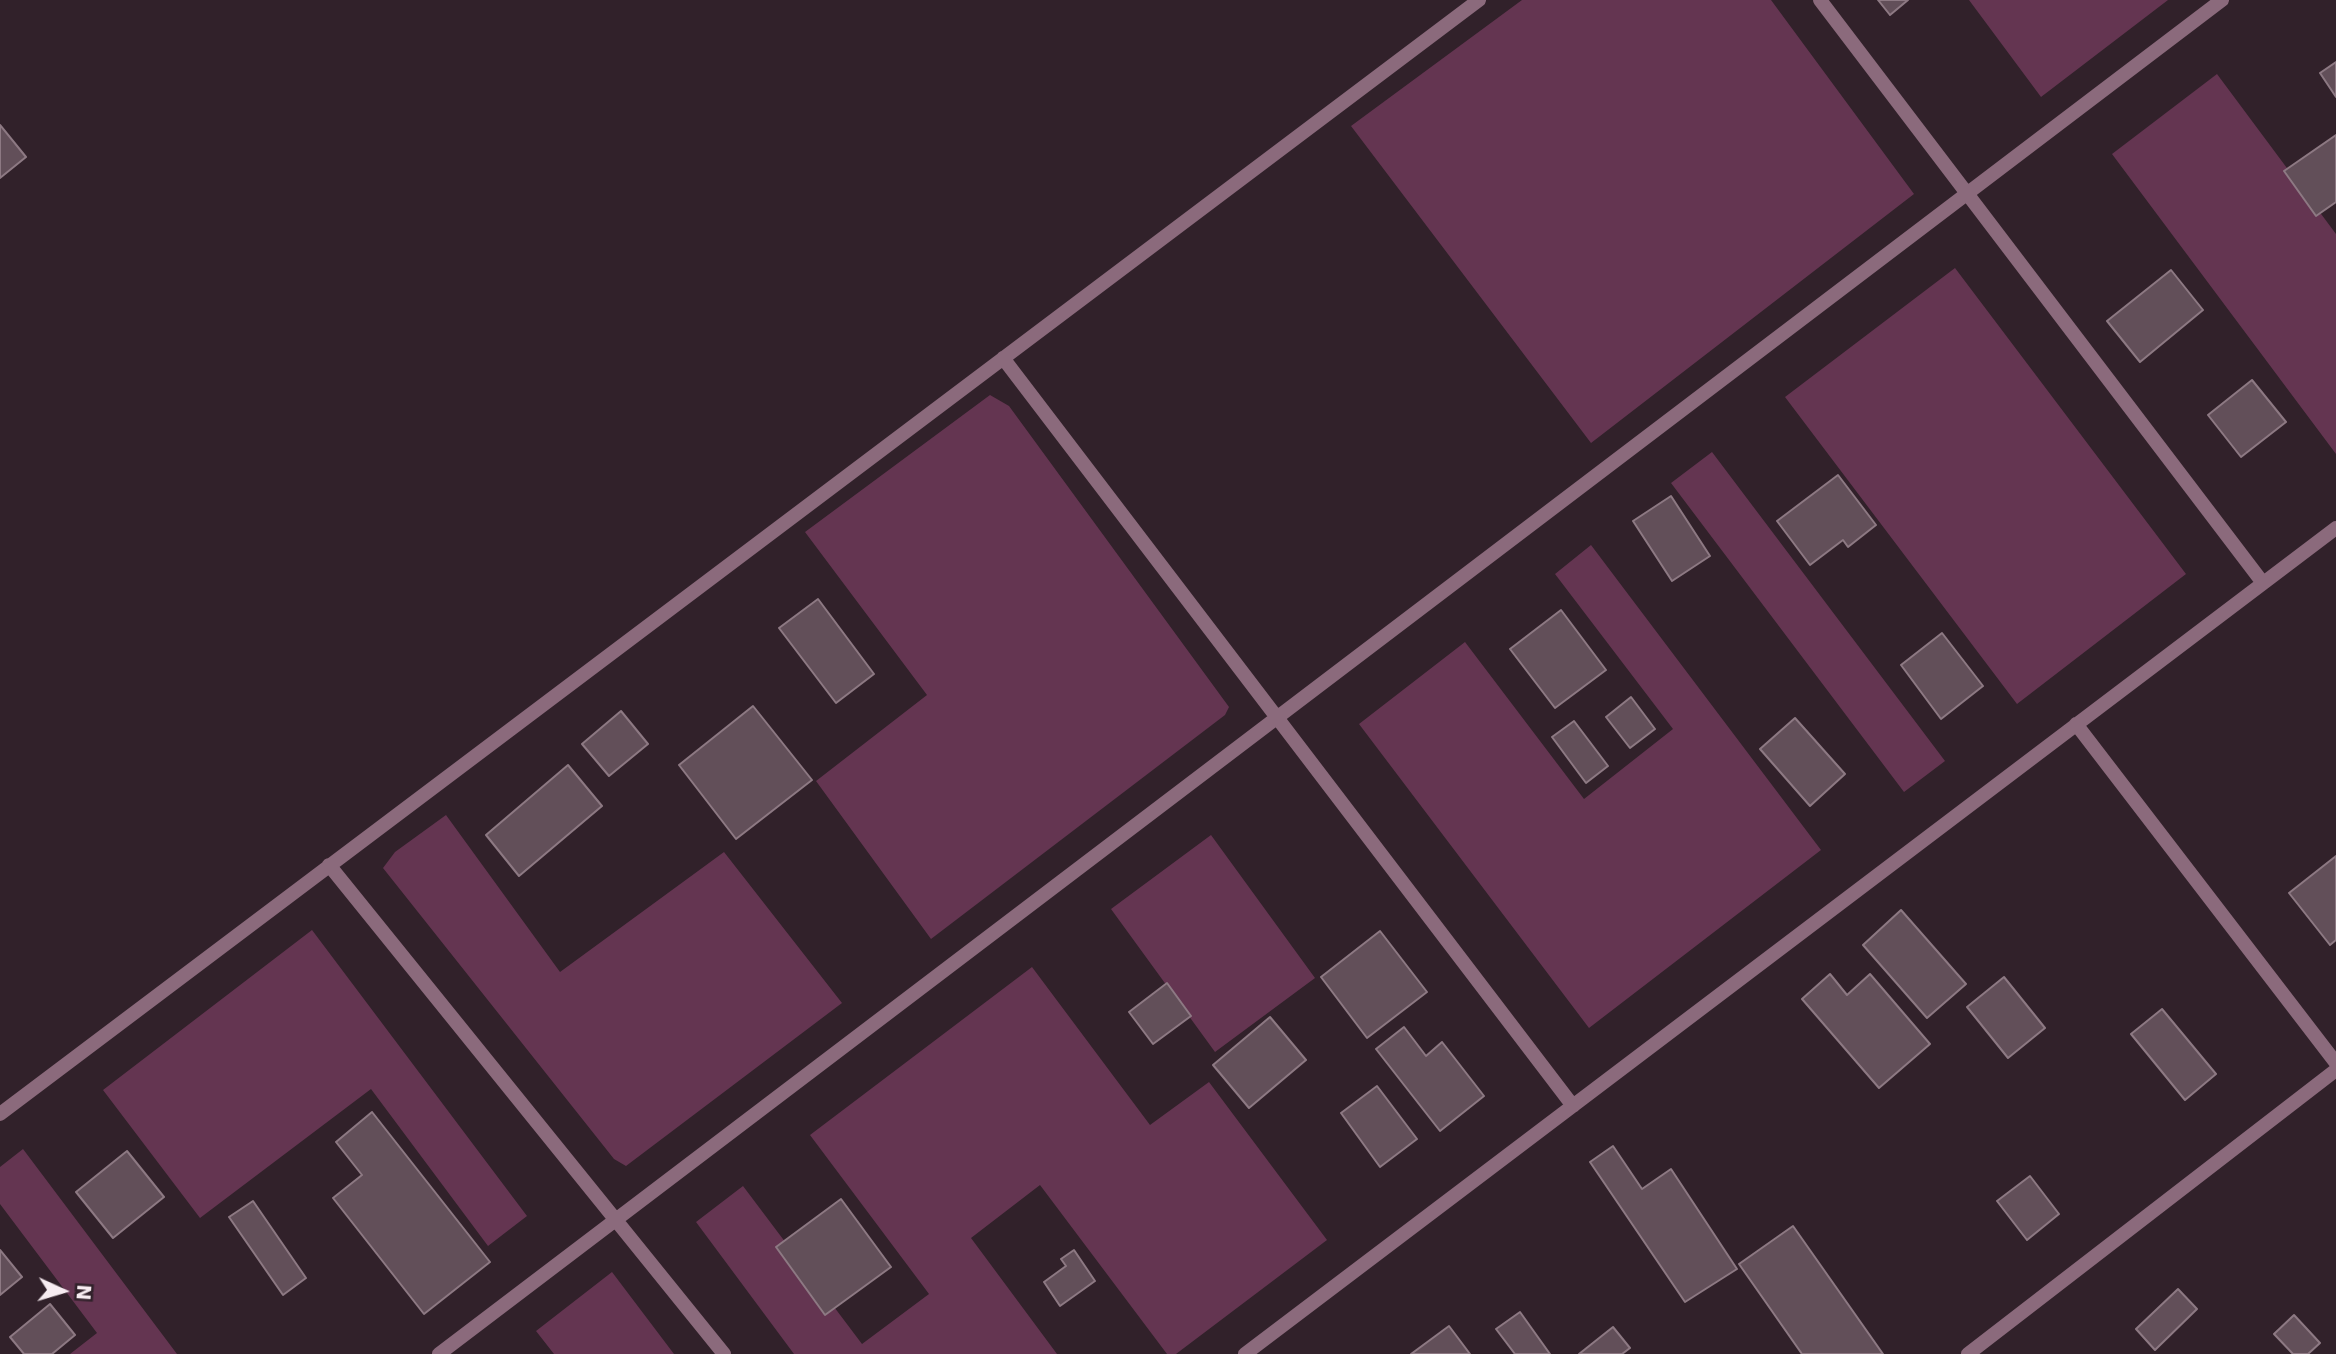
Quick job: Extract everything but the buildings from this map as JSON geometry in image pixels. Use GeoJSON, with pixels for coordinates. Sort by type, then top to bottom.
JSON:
{"type":"FeatureCollection","features":[{"type":"Feature","properties":{"kind":"street"},"geometry":{"type":"LineString","coordinates":[[0,1114],[1479,0]]}},
{"type":"Feature","properties":{"kind":"street"},"geometry":{"type":"LineString","coordinates":[[1820,0],[2263,583]]}},
{"type":"Feature","properties":{"kind":"street"},"geometry":{"type":"LineString","coordinates":[[439,1354],[2222,0]]}},
{"type":"Feature","properties":{"kind":"street"},"geometry":{"type":"LineString","coordinates":[[1003,358],[1573,1107]]}},
{"type":"Feature","properties":{"kind":"street"},"geometry":{"type":"LineString","coordinates":[[1245,1354],[2336,528]]}},
{"type":"Feature","properties":{"kind":"street"},"geometry":{"type":"LineString","coordinates":[[2076,724],[2336,1063]]}},
{"type":"Feature","properties":{"kind":"street"},"geometry":{"type":"LineString","coordinates":[[329,865],[724,1354]]}},
{"type":"Feature","properties":{"kind":"street"},"geometry":{"type":"LineString","coordinates":[[1968,1354],[2336,1070]]}},
{"type":"Feature","properties":{"kind":"shaded area"},"geometry":{"type":"Polygon","coordinates":[[[1522,0],[1771,0],[1914,194],[1591,443],[1351,126],[1522,0]]]}},
{"type":"Feature","properties":{"kind":"shaded area"},"geometry":{"type":"Polygon","coordinates":[[[1969,0],[2168,0],[2041,97],[1969,0]]]}},
{"type":"Feature","properties":{"kind":"shaded area"},"geometry":{"type":"Polygon","coordinates":[[[2217,74],[2336,234],[2336,454],[2112,154],[2217,74]]]}},
{"type":"Feature","properties":{"kind":"shaded area"},"geometry":{"type":"Polygon","coordinates":[[[1955,268],[2186,574],[2017,704],[1785,397],[1955,268]]]}},
{"type":"Feature","properties":{"kind":"shaded area"},"geometry":{"type":"Polygon","coordinates":[[[990,395],[1009,406],[1229,707],[1225,715],[931,939],[816,781],[927,695],[805,532],[990,395]]]}},
{"type":"Feature","properties":{"kind":"shaded area"},"geometry":{"type":"Polygon","coordinates":[[[1712,452],[1945,761],[1904,792],[1671,483],[1712,452]]]}},
{"type":"Feature","properties":{"kind":"shaded area"},"geometry":{"type":"Polygon","coordinates":[[[1591,545],[1821,850],[1589,1028],[1359,724],[1465,642],[1584,799],[1673,729],[1555,574],[1591,545]]]}},
{"type":"Feature","properties":{"kind":"shaded area"},"geometry":{"type":"Polygon","coordinates":[[[446,815],[560,972],[724,852],[842,1003],[626,1166],[614,1159],[383,868],[395,852],[446,815]]]}},
{"type":"Feature","properties":{"kind":"shaded area"},"geometry":{"type":"Polygon","coordinates":[[[1211,835],[1315,978],[1215,1052],[1111,909],[1211,835]]]}},
{"type":"Feature","properties":{"kind":"shaded area"},"geometry":{"type":"Polygon","coordinates":[[[312,930],[527,1216],[488,1246],[371,1089],[200,1218],[103,1090],[312,930]]]}},
{"type":"Feature","properties":{"kind":"shaded area"},"geometry":{"type":"Polygon","coordinates":[[[1032,967],[1150,1125],[1209,1082],[1327,1240],[1176,1354],[1167,1354],[1040,1185],[971,1238],[1057,1354],[794,1354],[696,1222],[743,1186],[862,1344],[929,1294],[810,1135],[1032,967]]]}},
{"type":"Feature","properties":{"kind":"shaded area"},"geometry":{"type":"Polygon","coordinates":[[[23,1149],[177,1354],[70,1354],[97,1333],[0,1204],[0,1167],[23,1149]]]}},
{"type":"Feature","properties":{"kind":"shaded area"},"geometry":{"type":"Polygon","coordinates":[[[612,1272],[674,1354],[554,1354],[536,1331],[612,1272]]]}}]}
